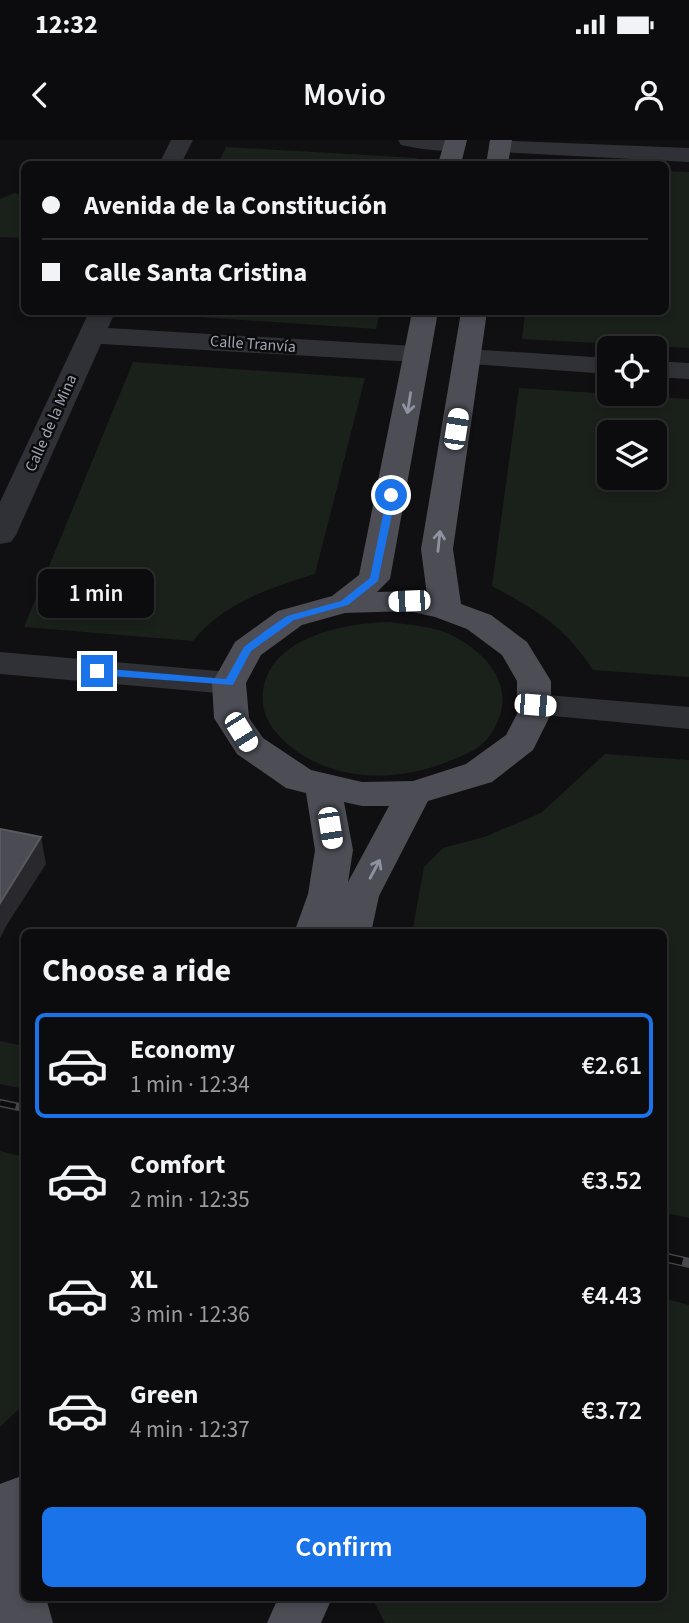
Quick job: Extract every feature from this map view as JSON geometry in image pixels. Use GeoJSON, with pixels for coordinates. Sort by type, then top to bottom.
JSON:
{"type":"FeatureCollection","features":[{"type":"Feature","properties":{"kind":"main road"},"geometry":{"type":"LineString","coordinates":[[344,603],[374,579],[424,315]]}},
{"type":"Feature","properties":{"kind":"main road"},"geometry":{"type":"LineString","coordinates":[[445,609],[437,549],[474,315]]}},
{"type":"Feature","properties":{"kind":"main road"},"geometry":{"type":"LineString","coordinates":[[409,601],[445,609],[479,622],[515,649],[534,681],[534,714],[520,742],[479,774],[414,793],[362,794],[299,779],[250,746],[232,718],[229,683],[247,649],[290,618],[344,603],[409,601]]}},
{"type":"Feature","properties":{"kind":"main road"},"geometry":{"type":"LineString","coordinates":[[315,929],[327,894],[334,850],[323,784]]}},
{"type":"Feature","properties":{"kind":"main road"},"geometry":{"type":"LineString","coordinates":[[352,929],[360,896],[414,793]]}},
{"type":"Feature","properties":{"kind":"main road"},"geometry":{"type":"LineString","coordinates":[[0,1510],[21,1500]]}},
{"type":"Feature","properties":{"kind":"main road"},"geometry":{"type":"LineString","coordinates":[[21,1534],[18,1541],[16,1593],[26,1623]]}},
{"type":"Feature","properties":{"kind":"main road"},"geometry":{"type":"LineString","coordinates":[[294,1623],[304,1601]]}},
{"type":"Feature","properties":{"kind":"street"},"geometry":{"type":"LineString","coordinates":[[172,161],[182,140]]}},
{"type":"Feature","properties":{"kind":"street"},"geometry":{"type":"LineString","coordinates":[[409,140],[454,149]]}},
{"type":"Feature","properties":{"kind":"street"},"geometry":{"type":"LineString","coordinates":[[499,150],[689,155]]}},
{"type":"Feature","properties":{"kind":"street","name":"Calle Tranvía"},"geometry":{"type":"LineString","coordinates":[[97,323],[415,354]]}},
{"type":"Feature","properties":{"kind":"street","name":"Calle de la Mina"},"geometry":{"type":"LineString","coordinates":[[0,535],[97,323]]}},
{"type":"Feature","properties":{"kind":"street"},"geometry":{"type":"LineString","coordinates":[[467,357],[597,365]]}},
{"type":"Feature","properties":{"kind":"street"},"geometry":{"type":"LineString","coordinates":[[667,370],[689,371]]}},
{"type":"Feature","properties":{"kind":"street"},"geometry":{"type":"LineString","coordinates":[[0,663],[229,683]]}},
{"type":"Feature","properties":{"kind":"street"},"geometry":{"type":"LineString","coordinates":[[535,705],[689,718]]}},
{"type":"Feature","properties":{"kind":"street"},"geometry":{"type":"LineString","coordinates":[[313,1601],[321,1623]]}},
{"type":"Feature","properties":{"kind":"shaded area"},"geometry":{"type":"Polygon","coordinates":[[[226,147],[417,158],[416,161],[219,161],[226,147]]]}},
{"type":"Feature","properties":{"kind":"shaded area"},"geometry":{"type":"Polygon","coordinates":[[[669,171],[689,172],[689,348],[667,347],[667,336],[597,336],[597,343],[522,339],[525,315],[669,315],[669,171]]]}},
{"type":"Feature","properties":{"kind":"shaded area"},"geometry":{"type":"Polygon","coordinates":[[[15,193],[21,196],[21,238],[0,237],[0,199],[15,193]]]}},
{"type":"Feature","properties":{"kind":"shaded area"},"geometry":{"type":"Polygon","coordinates":[[[169,315],[379,315],[376,329],[169,315]]]}},
{"type":"Feature","properties":{"kind":"shaded area"},"geometry":{"type":"Polygon","coordinates":[[[133,362],[365,378],[315,574],[248,598],[218,616],[193,641],[24,627],[133,362]]]}},
{"type":"Feature","properties":{"kind":"shaded area"},"geometry":{"type":"Polygon","coordinates":[[[519,388],[597,393],[597,406],[667,406],[667,398],[689,399],[689,677],[593,670],[560,631],[523,603],[492,586],[519,388]]]}},
{"type":"Feature","properties":{"kind":"shaded area"},"geometry":{"type":"Polygon","coordinates":[[[390,622],[427,627],[447,633],[463,641],[488,663],[502,690],[502,705],[498,721],[488,738],[472,751],[434,767],[397,775],[377,776],[339,771],[321,765],[290,746],[272,727],[263,704],[265,682],[274,664],[288,650],[327,631],[390,622]]]}},
{"type":"Feature","properties":{"kind":"shaded area"},"geometry":{"type":"Polygon","coordinates":[[[605,754],[689,760],[689,1218],[667,1213],[667,929],[413,929],[424,867],[443,848],[484,837],[541,813],[605,754]]]}},
{"type":"Feature","properties":{"kind":"shaded area"},"geometry":{"type":"Polygon","coordinates":[[[0,1041],[21,1045],[21,1088],[0,1084],[0,1041]]]}},
{"type":"Feature","properties":{"kind":"shaded area"},"geometry":{"type":"Polygon","coordinates":[[[0,1151],[21,1156],[21,1407],[0,1427],[0,1151]]]}},
{"type":"Feature","properties":{"kind":"shaded area"},"geometry":{"type":"Polygon","coordinates":[[[667,1299],[689,1305],[689,1623],[385,1623],[374,1601],[667,1601],[667,1299]]]}},
{"type":"Feature","properties":{"kind":"building"},"geometry":{"type":"Polygon","coordinates":[[[0,829],[41,837],[0,903],[0,829]]]}},
{"type":"Feature","properties":{"kind":"railway"},"geometry":{"type":"LineString","coordinates":[[0,1103],[21,1107]]}},
{"type":"Feature","properties":{"kind":"railway"},"geometry":{"type":"LineString","coordinates":[[667,1258],[689,1263]]}},
{"type":"Feature","properties":{"kind":"route"},"geometry":{"type":"LineString","coordinates":[[97,671],[229,683],[247,649],[290,618],[344,603],[374,579],[391,495]]}}]}
